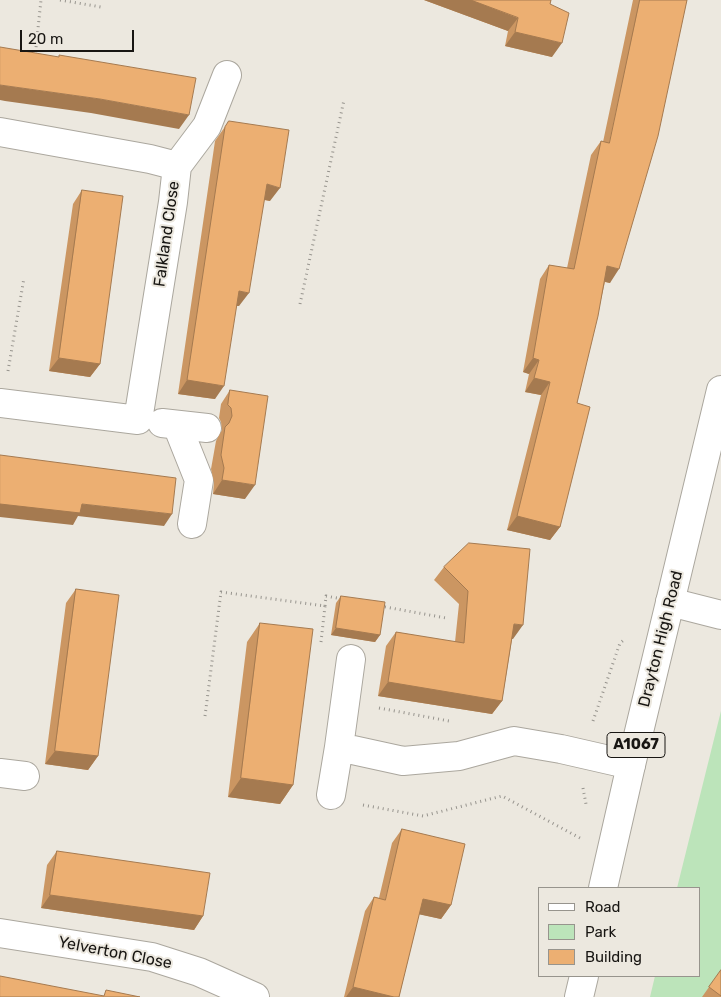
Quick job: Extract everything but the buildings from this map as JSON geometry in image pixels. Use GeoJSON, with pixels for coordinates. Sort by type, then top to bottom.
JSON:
{"type":"FeatureCollection","features":[{"type":"Feature","properties":{"kind":"street"},"geometry":{"type":"LineString","coordinates":[[177,166],[207,126],[227,76]]}},
{"type":"Feature","properties":{"kind":"street","name":"Falkland Close"},"geometry":{"type":"LineString","coordinates":[[0,132],[150,159],[177,166],[173,202],[138,420]]}},
{"type":"Feature","properties":{"kind":"street","name":"Drayton High Road"},"geometry":{"type":"LineString","coordinates":[[604,887],[631,765],[721,390]]}},
{"type":"Feature","properties":{"kind":"street"},"geometry":{"type":"LineString","coordinates":[[2,404],[207,428]]}},
{"type":"Feature","properties":{"kind":"street"},"geometry":{"type":"LineString","coordinates":[[177,425],[198,480],[192,524]]}},
{"type":"Feature","properties":{"kind":"street"},"geometry":{"type":"LineString","coordinates":[[670,602],[721,616]]}},
{"type":"Feature","properties":{"kind":"street"},"geometry":{"type":"LineString","coordinates":[[331,795],[351,659]]}},
{"type":"Feature","properties":{"kind":"street"},"geometry":{"type":"LineString","coordinates":[[339,747],[403,761],[459,756],[514,741],[561,749],[631,765]]}},
{"type":"Feature","properties":{"kind":"street","name":"Yelverton Close"},"geometry":{"type":"LineString","coordinates":[[0,933],[152,957],[199,972],[255,997]]}},
{"type":"Feature","properties":{"kind":"street"},"geometry":{"type":"LineString","coordinates":[[579,997],[584,977]]}},
{"type":"Feature","properties":{"kind":"path"},"geometry":{"type":"LineString","coordinates":[[35,59],[41,0]]}},
{"type":"Feature","properties":{"kind":"path"},"geometry":{"type":"LineString","coordinates":[[60,0],[101,7]]}},
{"type":"Feature","properties":{"kind":"path"},"geometry":{"type":"LineString","coordinates":[[300,304],[344,100]]}},
{"type":"Feature","properties":{"kind":"path"},"geometry":{"type":"LineString","coordinates":[[2,404],[24,278]]}},
{"type":"Feature","properties":{"kind":"path"},"geometry":{"type":"LineString","coordinates":[[205,716],[221,592],[325,606],[326,596],[344,600]]}},
{"type":"Feature","properties":{"kind":"path"},"geometry":{"type":"LineString","coordinates":[[372,605],[446,618]]}},
{"type":"Feature","properties":{"kind":"path"},"geometry":{"type":"LineString","coordinates":[[345,702],[457,722]]}},
{"type":"Feature","properties":{"kind":"path"},"geometry":{"type":"LineString","coordinates":[[331,795],[341,801],[423,816],[502,796],[584,840]]}},
{"type":"Feature","properties":{"kind":"green space"},"geometry":{"type":"Polygon","coordinates":[[[721,711],[721,997],[650,997],[655,977],[701,977],[701,887],[677,887],[721,711]]]}}]}
